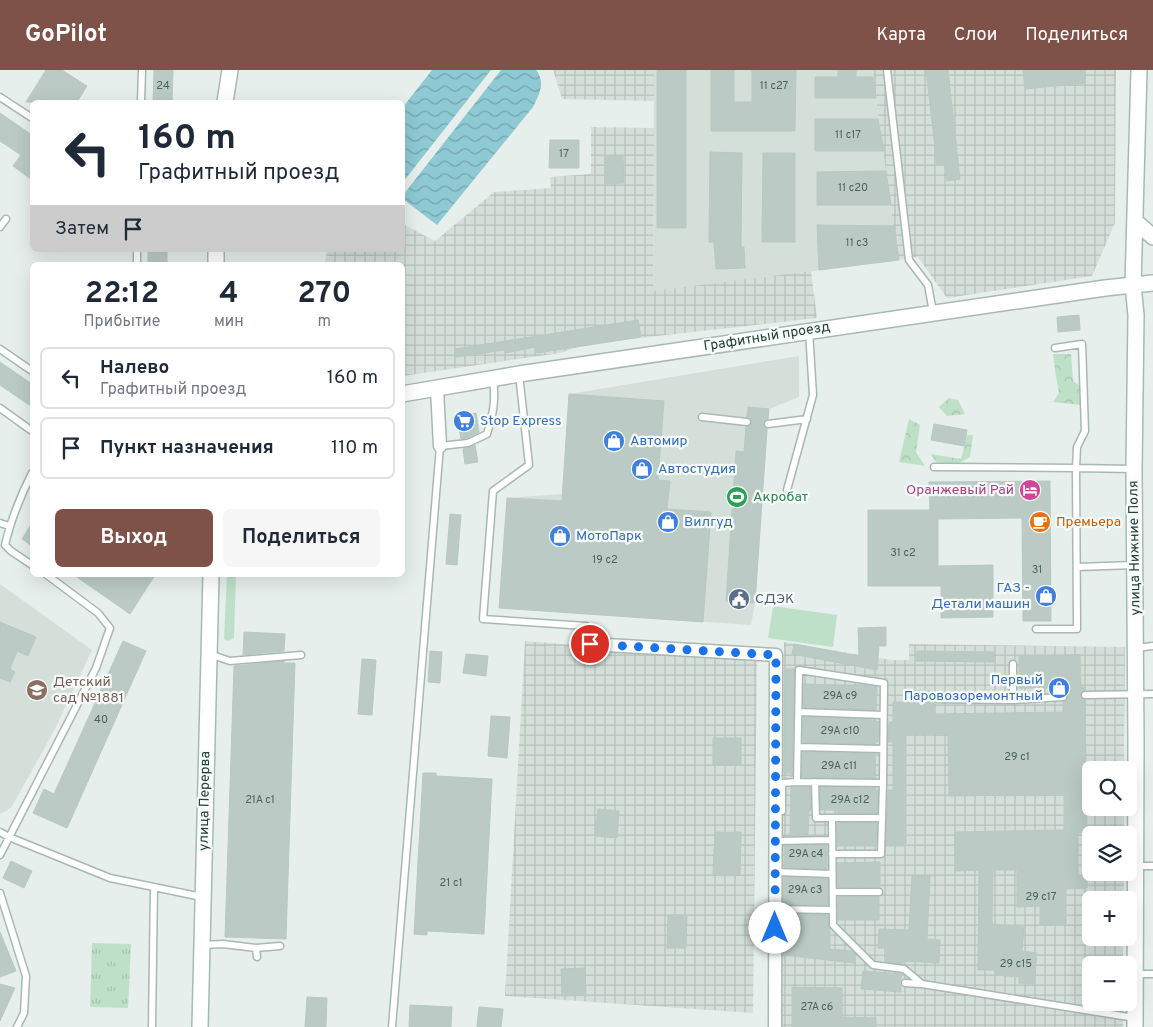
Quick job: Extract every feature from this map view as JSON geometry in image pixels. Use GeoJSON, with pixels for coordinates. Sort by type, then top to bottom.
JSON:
{"type":"FeatureCollection","features":[{"type":"Feature","properties":{"kind":"main road"},"geometry":{"type":"LineString","coordinates":[[225,100],[230,70]]}},
{"type":"Feature","properties":{"kind":"main road","name":"улица Нижние Поля"},"geometry":{"type":"LineString","coordinates":[[1135,826],[1134,469],[1136,315],[1133,285],[1139,70]]}},
{"type":"Feature","properties":{"kind":"main road"},"geometry":{"type":"LineString","coordinates":[[1135,221],[1153,238]]}},
{"type":"Feature","properties":{"kind":"main road","name":"Графитный проезд"},"geometry":{"type":"LineString","coordinates":[[405,394],[493,378],[933,312],[1153,283]]}},
{"type":"Feature","properties":{"kind":"main road","name":"улица Перерва"},"geometry":{"type":"LineString","coordinates":[[200,1027],[211,577]]}},
{"type":"Feature","properties":{"kind":"main road","name":"улица Нижние Поля"},"geometry":{"type":"LineString","coordinates":[[1135,881],[1135,956]]}},
{"type":"Feature","properties":{"kind":"street"},"geometry":{"type":"LineString","coordinates":[[437,389],[440,446]]}},
{"type":"Feature","properties":{"kind":"street"},"geometry":{"type":"LineString","coordinates":[[590,644],[776,655],[778,836],[775,909],[775,1027]]}},
{"type":"Feature","properties":{"kind":"lane"},"geometry":{"type":"LineString","coordinates":[[141,100],[142,70]]}},
{"type":"Feature","properties":{"kind":"lane"},"geometry":{"type":"LineString","coordinates":[[887,70],[909,260],[928,284],[933,312]]}},
{"type":"Feature","properties":{"kind":"lane"},"geometry":{"type":"LineString","coordinates":[[0,97],[30,117]]}},
{"type":"Feature","properties":{"kind":"lane"},"geometry":{"type":"LineString","coordinates":[[0,227],[6,219]]}},
{"type":"Feature","properties":{"kind":"lane"},"geometry":{"type":"LineString","coordinates":[[787,490],[814,395],[809,331]]}},
{"type":"Feature","properties":{"kind":"lane"},"geometry":{"type":"LineString","coordinates":[[1036,629],[1078,629],[1076,468],[1077,447],[1085,431],[1082,344],[1055,348]]}},
{"type":"Feature","properties":{"kind":"lane"},"geometry":{"type":"LineString","coordinates":[[0,348],[30,370]]}},
{"type":"Feature","properties":{"kind":"lane"},"geometry":{"type":"LineString","coordinates":[[519,374],[528,465],[493,491],[483,619],[586,626]]}},
{"type":"Feature","properties":{"kind":"lane"},"geometry":{"type":"LineString","coordinates":[[392,1027],[406,834],[440,446],[468,443],[486,434],[494,408],[495,392],[493,378]]}},
{"type":"Feature","properties":{"kind":"lane"},"geometry":{"type":"LineString","coordinates":[[0,408],[30,429]]}},
{"type":"Feature","properties":{"kind":"lane"},"geometry":{"type":"LineString","coordinates":[[702,417],[747,422]]}},
{"type":"Feature","properties":{"kind":"lane"},"geometry":{"type":"LineString","coordinates":[[768,424],[807,418]]}},
{"type":"Feature","properties":{"kind":"lane"},"geometry":{"type":"LineString","coordinates":[[934,467],[1134,469]]}},
{"type":"Feature","properties":{"kind":"lane"},"geometry":{"type":"LineString","coordinates":[[30,477],[19,498],[9,526],[5,545],[30,564]]}},
{"type":"Feature","properties":{"kind":"lane"},"geometry":{"type":"LineString","coordinates":[[0,523],[9,526]]}},
{"type":"Feature","properties":{"kind":"lane"},"geometry":{"type":"LineString","coordinates":[[1077,567],[1135,565]]}},
{"type":"Feature","properties":{"kind":"lane"},"geometry":{"type":"LineString","coordinates":[[0,855],[96,668],[110,628],[98,613],[50,577]]}},
{"type":"Feature","properties":{"kind":"lane"},"geometry":{"type":"LineString","coordinates":[[1136,648],[1153,646]]}},
{"type":"Feature","properties":{"kind":"lane"},"geometry":{"type":"LineString","coordinates":[[208,654],[230,661],[300,656]]}},
{"type":"Feature","properties":{"kind":"lane"},"geometry":{"type":"LineString","coordinates":[[1013,664],[1013,700]]}},
{"type":"Feature","properties":{"kind":"lane"},"geometry":{"type":"LineString","coordinates":[[797,782],[799,670],[884,683],[881,854],[832,854]]}},
{"type":"Feature","properties":{"kind":"lane"},"geometry":{"type":"LineString","coordinates":[[1085,695],[1153,694]]}},
{"type":"Feature","properties":{"kind":"lane"},"geometry":{"type":"LineString","coordinates":[[938,699],[1013,700],[1063,697]]}},
{"type":"Feature","properties":{"kind":"lane"},"geometry":{"type":"LineString","coordinates":[[798,712],[883,715]]}},
{"type":"Feature","properties":{"kind":"lane"},"geometry":{"type":"LineString","coordinates":[[798,748],[882,749]]}},
{"type":"Feature","properties":{"kind":"lane"},"geometry":{"type":"LineString","coordinates":[[815,782],[816,818],[882,818]]}},
{"type":"Feature","properties":{"kind":"lane"},"geometry":{"type":"LineString","coordinates":[[832,840],[778,836],[782,783],[882,783]]}},
{"type":"Feature","properties":{"kind":"lane"},"geometry":{"type":"LineString","coordinates":[[832,818],[833,925],[873,965],[904,969],[922,984]]}},
{"type":"Feature","properties":{"kind":"lane"},"geometry":{"type":"LineString","coordinates":[[0,832],[110,878],[203,897]]}},
{"type":"Feature","properties":{"kind":"lane"},"geometry":{"type":"LineString","coordinates":[[1137,866],[1153,866]]}},
{"type":"Feature","properties":{"kind":"lane"},"geometry":{"type":"LineString","coordinates":[[776,872],[832,874]]}},
{"type":"Feature","properties":{"kind":"lane"},"geometry":{"type":"LineString","coordinates":[[152,1027],[154,887]]}},
{"type":"Feature","properties":{"kind":"lane"},"geometry":{"type":"LineString","coordinates":[[833,892],[879,892]]}},
{"type":"Feature","properties":{"kind":"lane"},"geometry":{"type":"LineString","coordinates":[[0,893],[26,976],[24,1013],[17,1027]]}},
{"type":"Feature","properties":{"kind":"lane"},"geometry":{"type":"LineString","coordinates":[[775,909],[833,910]]}},
{"type":"Feature","properties":{"kind":"lane"},"geometry":{"type":"LineString","coordinates":[[202,945],[223,944],[256,948],[280,946]]}},
{"type":"Feature","properties":{"kind":"lane"},"geometry":{"type":"LineString","coordinates":[[256,948],[257,957]]}},
{"type":"Feature","properties":{"kind":"lane"},"geometry":{"type":"LineString","coordinates":[[1137,974],[1153,974]]}},
{"type":"Feature","properties":{"kind":"lane"},"geometry":{"type":"LineString","coordinates":[[905,983],[922,984],[1135,1023]]}},
{"type":"Feature","properties":{"kind":"shaded area"},"geometry":{"type":"Polygon","coordinates":[[[553,70],[654,70],[654,101],[562,99],[553,70]]]}},
{"type":"Feature","properties":{"kind":"shaded area"},"geometry":{"type":"Polygon","coordinates":[[[654,70],[872,70],[898,260],[653,292],[654,70]]]}},
{"type":"Feature","properties":{"kind":"shaded area"},"geometry":{"type":"Polygon","coordinates":[[[872,70],[1023,70],[1025,89],[1086,83],[1084,70],[1116,70],[1115,223],[1092,276],[947,298],[918,257],[898,260],[872,70]]]}},
{"type":"Feature","properties":{"kind":"shaded area"},"geometry":{"type":"Polygon","coordinates":[[[591,127],[654,128],[653,291],[811,271],[817,318],[631,339],[596,341],[560,353],[405,376],[405,262],[325,262],[327,252],[405,252],[405,225],[435,241],[494,192],[551,188],[550,177],[591,174],[591,127]]]}},
{"type":"Feature","properties":{"kind":"shaded area"},"geometry":{"type":"Polygon","coordinates":[[[799,356],[799,397],[769,409],[755,603],[751,625],[499,608],[507,498],[562,494],[569,394],[799,356]]]}},
{"type":"Feature","properties":{"kind":"shaded area","name":"Детский сад №1881"},"geometry":{"type":"Polygon","coordinates":[[[0,584],[92,650],[54,731],[11,808],[0,814],[0,584]]]}},
{"type":"Feature","properties":{"kind":"shaded area"},"geometry":{"type":"Polygon","coordinates":[[[525,641],[757,660],[753,1013],[505,996],[525,641]]]}},
{"type":"Feature","properties":{"kind":"shaded area"},"geometry":{"type":"Polygon","coordinates":[[[784,642],[891,660],[909,660],[909,644],[1125,647],[1124,761],[1082,761],[1082,816],[1124,816],[1124,826],[1082,826],[1082,881],[1124,881],[1124,891],[1082,891],[1082,946],[1123,946],[1123,956],[1082,956],[1082,1011],[1123,1011],[1123,1027],[779,1027],[782,957],[780,862],[784,642]]]}},
{"type":"Feature","properties":{"kind":"green space"},"geometry":{"type":"Polygon","coordinates":[[[1053,354],[1071,354],[1073,381],[1079,385],[1081,405],[1053,402],[1059,393],[1053,354]]]}},
{"type":"Feature","properties":{"kind":"green space"},"geometry":{"type":"Polygon","coordinates":[[[949,398],[958,400],[965,414],[947,416],[939,407],[949,398]]]}},
{"type":"Feature","properties":{"kind":"green space"},"geometry":{"type":"Polygon","coordinates":[[[909,419],[920,425],[916,452],[925,466],[899,462],[909,419]]]}},
{"type":"Feature","properties":{"kind":"green space"},"geometry":{"type":"Polygon","coordinates":[[[967,435],[973,435],[970,457],[958,464],[936,462],[931,454],[961,459],[967,435]]]}},
{"type":"Feature","properties":{"kind":"green space"},"geometry":{"type":"Polygon","coordinates":[[[227,577],[236,577],[234,638],[228,641],[224,639],[227,577]]]}},
{"type":"Feature","properties":{"kind":"green space"},"geometry":{"type":"Polygon","coordinates":[[[773,606],[837,615],[833,647],[768,638],[773,606]]]}},
{"type":"Feature","properties":{"kind":"green space"},"geometry":{"type":"Polygon","coordinates":[[[92,943],[131,944],[128,1008],[90,1007],[92,943]]]}},
{"type":"Feature","properties":{"kind":"water"},"geometry":{"type":"Polygon","coordinates":[[[432,70],[491,70],[405,179],[405,104],[432,70]]]}},
{"type":"Feature","properties":{"kind":"water"},"geometry":{"type":"Polygon","coordinates":[[[501,70],[536,70],[541,79],[541,84],[533,107],[437,225],[405,201],[405,192],[501,70]]]}},
{"type":"Feature","properties":{"kind":"building"},"geometry":{"type":"Polygon","coordinates":[[[46,70],[62,70],[87,86],[78,100],[30,100],[30,102],[26,102],[46,70]]]}},
{"type":"Feature","properties":{"kind":"building"},"geometry":{"type":"Polygon","coordinates":[[[154,70],[173,70],[172,100],[153,100],[154,70]]]}},
{"type":"Feature","properties":{"kind":"building"},"geometry":{"type":"Polygon","coordinates":[[[657,70],[686,70],[686,228],[657,228],[657,70]]]}},
{"type":"Feature","properties":{"kind":"building"},"geometry":{"type":"Polygon","coordinates":[[[711,70],[734,70],[734,102],[752,102],[752,70],[796,70],[795,131],[711,131],[711,70]]]}},
{"type":"Feature","properties":{"kind":"building"},"geometry":{"type":"Polygon","coordinates":[[[838,70],[856,70],[856,77],[873,77],[876,98],[815,98],[815,77],[838,77],[838,70]]]}},
{"type":"Feature","properties":{"kind":"building"},"geometry":{"type":"Polygon","coordinates":[[[926,70],[948,70],[960,179],[947,181],[945,164],[937,165],[926,70]]]}},
{"type":"Feature","properties":{"kind":"building"},"geometry":{"type":"Polygon","coordinates":[[[1023,70],[1084,70],[1086,83],[1025,89],[1023,70]]]}},
{"type":"Feature","properties":{"kind":"building"},"geometry":{"type":"Polygon","coordinates":[[[0,113],[30,134],[30,179],[13,166],[21,155],[0,141],[0,113]]]}},
{"type":"Feature","properties":{"kind":"building"},"geometry":{"type":"Polygon","coordinates":[[[815,119],[878,119],[884,151],[815,151],[815,119]]]}},
{"type":"Feature","properties":{"kind":"building"},"geometry":{"type":"Polygon","coordinates":[[[550,140],[579,140],[579,168],[549,168],[550,140]]]}},
{"type":"Feature","properties":{"kind":"building"},"geometry":{"type":"Polygon","coordinates":[[[710,152],[742,153],[741,247],[744,247],[745,268],[716,269],[714,242],[709,242],[710,152]]]}},
{"type":"Feature","properties":{"kind":"building"},"geometry":{"type":"Polygon","coordinates":[[[763,153],[795,153],[795,242],[762,242],[763,153]]]}},
{"type":"Feature","properties":{"kind":"building"},"geometry":{"type":"Polygon","coordinates":[[[623,156],[624,183],[605,184],[605,157],[623,156]]]}},
{"type":"Feature","properties":{"kind":"building"},"geometry":{"type":"Polygon","coordinates":[[[886,171],[891,205],[817,205],[817,172],[886,171]]]}},
{"type":"Feature","properties":{"kind":"building"},"geometry":{"type":"Polygon","coordinates":[[[817,225],[894,226],[899,260],[819,270],[817,225]]]}},
{"type":"Feature","properties":{"kind":"building"},"geometry":{"type":"Polygon","coordinates":[[[148,252],[167,252],[167,262],[148,262],[148,252]]]}},
{"type":"Feature","properties":{"kind":"building"},"geometry":{"type":"Polygon","coordinates":[[[1079,315],[1080,330],[1058,332],[1057,317],[1079,315]]]}},
{"type":"Feature","properties":{"kind":"building"},"geometry":{"type":"Polygon","coordinates":[[[638,320],[641,337],[537,353],[536,347],[505,353],[504,350],[456,357],[455,349],[638,320]]]}},
{"type":"Feature","properties":{"kind":"building"},"geometry":{"type":"Polygon","coordinates":[[[0,362],[30,383],[30,406],[0,385],[0,362]]]}},
{"type":"Feature","properties":{"kind":"building"},"geometry":{"type":"Polygon","coordinates":[[[569,394],[664,401],[658,480],[670,481],[667,509],[711,512],[703,622],[499,608],[507,498],[562,501],[569,394]]]}},
{"type":"Feature","properties":{"kind":"building"},"geometry":{"type":"Polygon","coordinates":[[[748,407],[769,409],[768,419],[763,424],[767,429],[755,603],[726,601],[736,451],[744,452],[746,427],[751,425],[752,422],[747,417],[748,407]]]}},
{"type":"Feature","properties":{"kind":"building"},"geometry":{"type":"Polygon","coordinates":[[[476,413],[479,432],[461,439],[457,417],[476,413]]]}},
{"type":"Feature","properties":{"kind":"building"},"geometry":{"type":"Polygon","coordinates":[[[934,424],[967,430],[964,446],[931,440],[934,424]]]}},
{"type":"Feature","properties":{"kind":"building"},"geometry":{"type":"Polygon","coordinates":[[[475,445],[478,462],[465,464],[463,449],[475,445]]]}},
{"type":"Feature","properties":{"kind":"building"},"geometry":{"type":"Polygon","coordinates":[[[1050,481],[1051,621],[1023,621],[1022,518],[938,519],[938,566],[993,565],[993,617],[941,618],[941,586],[868,586],[868,510],[930,510],[929,482],[1050,481]]]}},
{"type":"Feature","properties":{"kind":"building"},"geometry":{"type":"Polygon","coordinates":[[[450,514],[461,515],[457,565],[446,564],[450,514]]]}},
{"type":"Feature","properties":{"kind":"building"},"geometry":{"type":"Polygon","coordinates":[[[30,526],[30,545],[22,539],[30,526]]]}},
{"type":"Feature","properties":{"kind":"building"},"geometry":{"type":"Polygon","coordinates":[[[77,577],[154,577],[130,614],[77,577]]]}},
{"type":"Feature","properties":{"kind":"building"},"geometry":{"type":"Polygon","coordinates":[[[0,622],[36,637],[28,656],[17,651],[10,669],[15,672],[10,682],[0,678],[0,622]]]}},
{"type":"Feature","properties":{"kind":"building"},"geometry":{"type":"Polygon","coordinates":[[[886,627],[886,646],[879,646],[877,670],[792,654],[794,644],[859,656],[858,628],[886,627]]]}},
{"type":"Feature","properties":{"kind":"building"},"geometry":{"type":"Polygon","coordinates":[[[244,632],[285,634],[284,651],[243,655],[244,632]]]}},
{"type":"Feature","properties":{"kind":"building"},"geometry":{"type":"Polygon","coordinates":[[[123,641],[146,651],[67,828],[33,813],[44,789],[54,794],[123,641]]]}},
{"type":"Feature","properties":{"kind":"building"},"geometry":{"type":"Polygon","coordinates":[[[430,651],[442,652],[440,683],[428,682],[430,651]]]}},
{"type":"Feature","properties":{"kind":"building"},"geometry":{"type":"Polygon","coordinates":[[[917,651],[994,652],[994,662],[916,661],[917,651]]]}},
{"type":"Feature","properties":{"kind":"building"},"geometry":{"type":"Polygon","coordinates":[[[466,654],[488,656],[486,676],[463,673],[466,654]]]}},
{"type":"Feature","properties":{"kind":"building"},"geometry":{"type":"Polygon","coordinates":[[[1080,655],[1081,687],[1085,687],[1080,696],[1085,700],[1086,761],[1082,761],[1082,816],[1087,816],[1087,826],[1082,826],[1082,833],[1078,833],[1078,876],[1082,876],[1082,881],[1087,881],[1087,888],[1066,889],[1066,925],[1040,925],[1040,906],[1017,907],[1017,870],[993,870],[992,924],[1024,927],[1022,951],[1037,953],[1034,984],[1019,983],[1019,977],[995,975],[995,970],[978,970],[979,870],[955,871],[955,832],[1064,830],[1064,794],[949,796],[948,734],[906,734],[906,846],[886,846],[888,790],[893,790],[893,742],[888,742],[889,722],[893,722],[893,702],[911,702],[911,691],[934,691],[934,714],[1063,712],[1063,702],[1068,697],[1063,692],[1063,688],[1019,688],[1019,656],[1080,655]]]}},
{"type":"Feature","properties":{"kind":"building"},"geometry":{"type":"Polygon","coordinates":[[[362,659],[376,660],[372,715],[358,714],[362,659]]]}},
{"type":"Feature","properties":{"kind":"building"},"geometry":{"type":"Polygon","coordinates":[[[284,661],[284,663],[295,663],[286,939],[225,937],[234,666],[284,661]]]}},
{"type":"Feature","properties":{"kind":"building"},"geometry":{"type":"Polygon","coordinates":[[[785,669],[794,669],[792,777],[791,773],[784,773],[785,669]]]}},
{"type":"Feature","properties":{"kind":"building"},"geometry":{"type":"Polygon","coordinates":[[[804,684],[877,687],[876,710],[803,707],[804,684]]]}},
{"type":"Feature","properties":{"kind":"building"},"geometry":{"type":"Polygon","coordinates":[[[491,716],[510,717],[507,758],[488,756],[491,716]]]}},
{"type":"Feature","properties":{"kind":"building"},"geometry":{"type":"Polygon","coordinates":[[[803,717],[875,720],[879,722],[878,742],[875,742],[875,744],[803,742],[803,717]]]}},
{"type":"Feature","properties":{"kind":"building"},"geometry":{"type":"Polygon","coordinates":[[[713,738],[741,738],[741,765],[713,765],[713,738]]]}},
{"type":"Feature","properties":{"kind":"building"},"geometry":{"type":"Polygon","coordinates":[[[803,752],[875,754],[875,778],[802,777],[803,752]]]}},
{"type":"Feature","properties":{"kind":"building"},"geometry":{"type":"Polygon","coordinates":[[[423,773],[436,773],[436,776],[492,779],[484,934],[427,931],[427,935],[414,934],[423,773]]]}},
{"type":"Feature","properties":{"kind":"building"},"geometry":{"type":"Polygon","coordinates":[[[791,787],[810,787],[811,810],[809,810],[808,835],[790,836],[791,787]]]}},
{"type":"Feature","properties":{"kind":"building"},"geometry":{"type":"Polygon","coordinates":[[[820,787],[875,788],[875,790],[878,790],[877,813],[837,813],[837,810],[821,810],[820,787]]]}},
{"type":"Feature","properties":{"kind":"building"},"geometry":{"type":"Polygon","coordinates":[[[598,809],[619,811],[617,838],[595,836],[598,809]]]}},
{"type":"Feature","properties":{"kind":"building"},"geometry":{"type":"Polygon","coordinates":[[[837,823],[877,823],[876,846],[837,846],[837,823]]]}},
{"type":"Feature","properties":{"kind":"building"},"geometry":{"type":"Polygon","coordinates":[[[715,832],[741,832],[740,875],[713,874],[715,832]]]}},
{"type":"Feature","properties":{"kind":"building"},"geometry":{"type":"Polygon","coordinates":[[[827,845],[827,869],[784,867],[784,846],[827,845]]]}},
{"type":"Feature","properties":{"kind":"building"},"geometry":{"type":"Polygon","coordinates":[[[11,861],[32,871],[24,888],[3,878],[11,861]]]}},
{"type":"Feature","properties":{"kind":"building"},"geometry":{"type":"Polygon","coordinates":[[[880,862],[880,887],[838,887],[837,863],[880,862]]]}},
{"type":"Feature","properties":{"kind":"building"},"geometry":{"type":"Polygon","coordinates":[[[912,875],[930,876],[927,939],[940,940],[939,963],[903,961],[903,964],[886,962],[887,948],[878,948],[879,929],[909,930],[912,875]]]}},
{"type":"Feature","properties":{"kind":"building"},"geometry":{"type":"Polygon","coordinates":[[[784,877],[828,879],[828,905],[783,904],[784,877]]]}},
{"type":"Feature","properties":{"kind":"building"},"geometry":{"type":"Polygon","coordinates":[[[838,897],[879,897],[879,920],[838,920],[838,897]]]}},
{"type":"Feature","properties":{"kind":"building"},"geometry":{"type":"Polygon","coordinates":[[[783,914],[828,915],[830,949],[852,951],[855,954],[854,963],[783,955],[783,914]]]}},
{"type":"Feature","properties":{"kind":"building"},"geometry":{"type":"Polygon","coordinates":[[[668,915],[687,915],[686,948],[667,948],[668,915]]]}},
{"type":"Feature","properties":{"kind":"building"},"geometry":{"type":"Polygon","coordinates":[[[0,932],[16,971],[0,977],[0,932]]]}},
{"type":"Feature","properties":{"kind":"building"},"geometry":{"type":"Polygon","coordinates":[[[585,968],[586,995],[562,996],[561,969],[585,968]]]}},
{"type":"Feature","properties":{"kind":"building"},"geometry":{"type":"Polygon","coordinates":[[[863,971],[902,974],[900,982],[901,992],[861,989],[863,971]]]}},
{"type":"Feature","properties":{"kind":"building"},"geometry":{"type":"Polygon","coordinates":[[[0,984],[15,988],[0,1021],[0,984]]]}},
{"type":"Feature","properties":{"kind":"building"},"geometry":{"type":"Polygon","coordinates":[[[792,987],[842,988],[842,1017],[876,1018],[876,1027],[792,1027],[792,987]]]}},
{"type":"Feature","properties":{"kind":"building"},"geometry":{"type":"Polygon","coordinates":[[[307,997],[327,998],[326,1027],[305,1027],[307,997]]]}},
{"type":"Feature","properties":{"kind":"building"},"geometry":{"type":"Polygon","coordinates":[[[410,1005],[452,1007],[451,1027],[409,1027],[410,1005]]]}},
{"type":"Feature","properties":{"kind":"building"},"geometry":{"type":"Polygon","coordinates":[[[479,1007],[503,1009],[501,1027],[477,1027],[479,1007]]]}},
{"type":"Feature","properties":{"kind":"place","name":"Stop Express"},"geometry":{"type":"Point","coordinates":[464,421]}},
{"type":"Feature","properties":{"kind":"place","name":"Автомир"},"geometry":{"type":"Point","coordinates":[614,441]}},
{"type":"Feature","properties":{"kind":"place","name":"Автостудия"},"geometry":{"type":"Point","coordinates":[642,469]}},
{"type":"Feature","properties":{"kind":"place","name":"Оранжевый Рай"},"geometry":{"type":"Point","coordinates":[1030,490]}},
{"type":"Feature","properties":{"kind":"place","name":"Акробат"},"geometry":{"type":"Point","coordinates":[737,497]}},
{"type":"Feature","properties":{"kind":"place","name":"Вилгуд"},"geometry":{"type":"Point","coordinates":[668,522]}},
{"type":"Feature","properties":{"kind":"place","name":"Премьера"},"geometry":{"type":"Point","coordinates":[1040,522]}},
{"type":"Feature","properties":{"kind":"place","name":"МотоПарк"},"geometry":{"type":"Point","coordinates":[560,536]}},
{"type":"Feature","properties":{"kind":"place","name":"ГАЗ - Детали машин"},"geometry":{"type":"Point","coordinates":[1046,596]}},
{"type":"Feature","properties":{"kind":"place","name":"СДЭК"},"geometry":{"type":"Point","coordinates":[739,599]}},
{"type":"Feature","properties":{"kind":"place","name":"Первый Паровозоремонтный"},"geometry":{"type":"Point","coordinates":[1059,688]}},
{"type":"Feature","properties":{"kind":"place","name":"Детский сад №1881"},"geometry":{"type":"Point","coordinates":[37,690]}},
{"type":"Feature","properties":{"kind":"route"},"geometry":{"type":"LineString","coordinates":[[590,644],[776,655],[775,928]]}}]}
